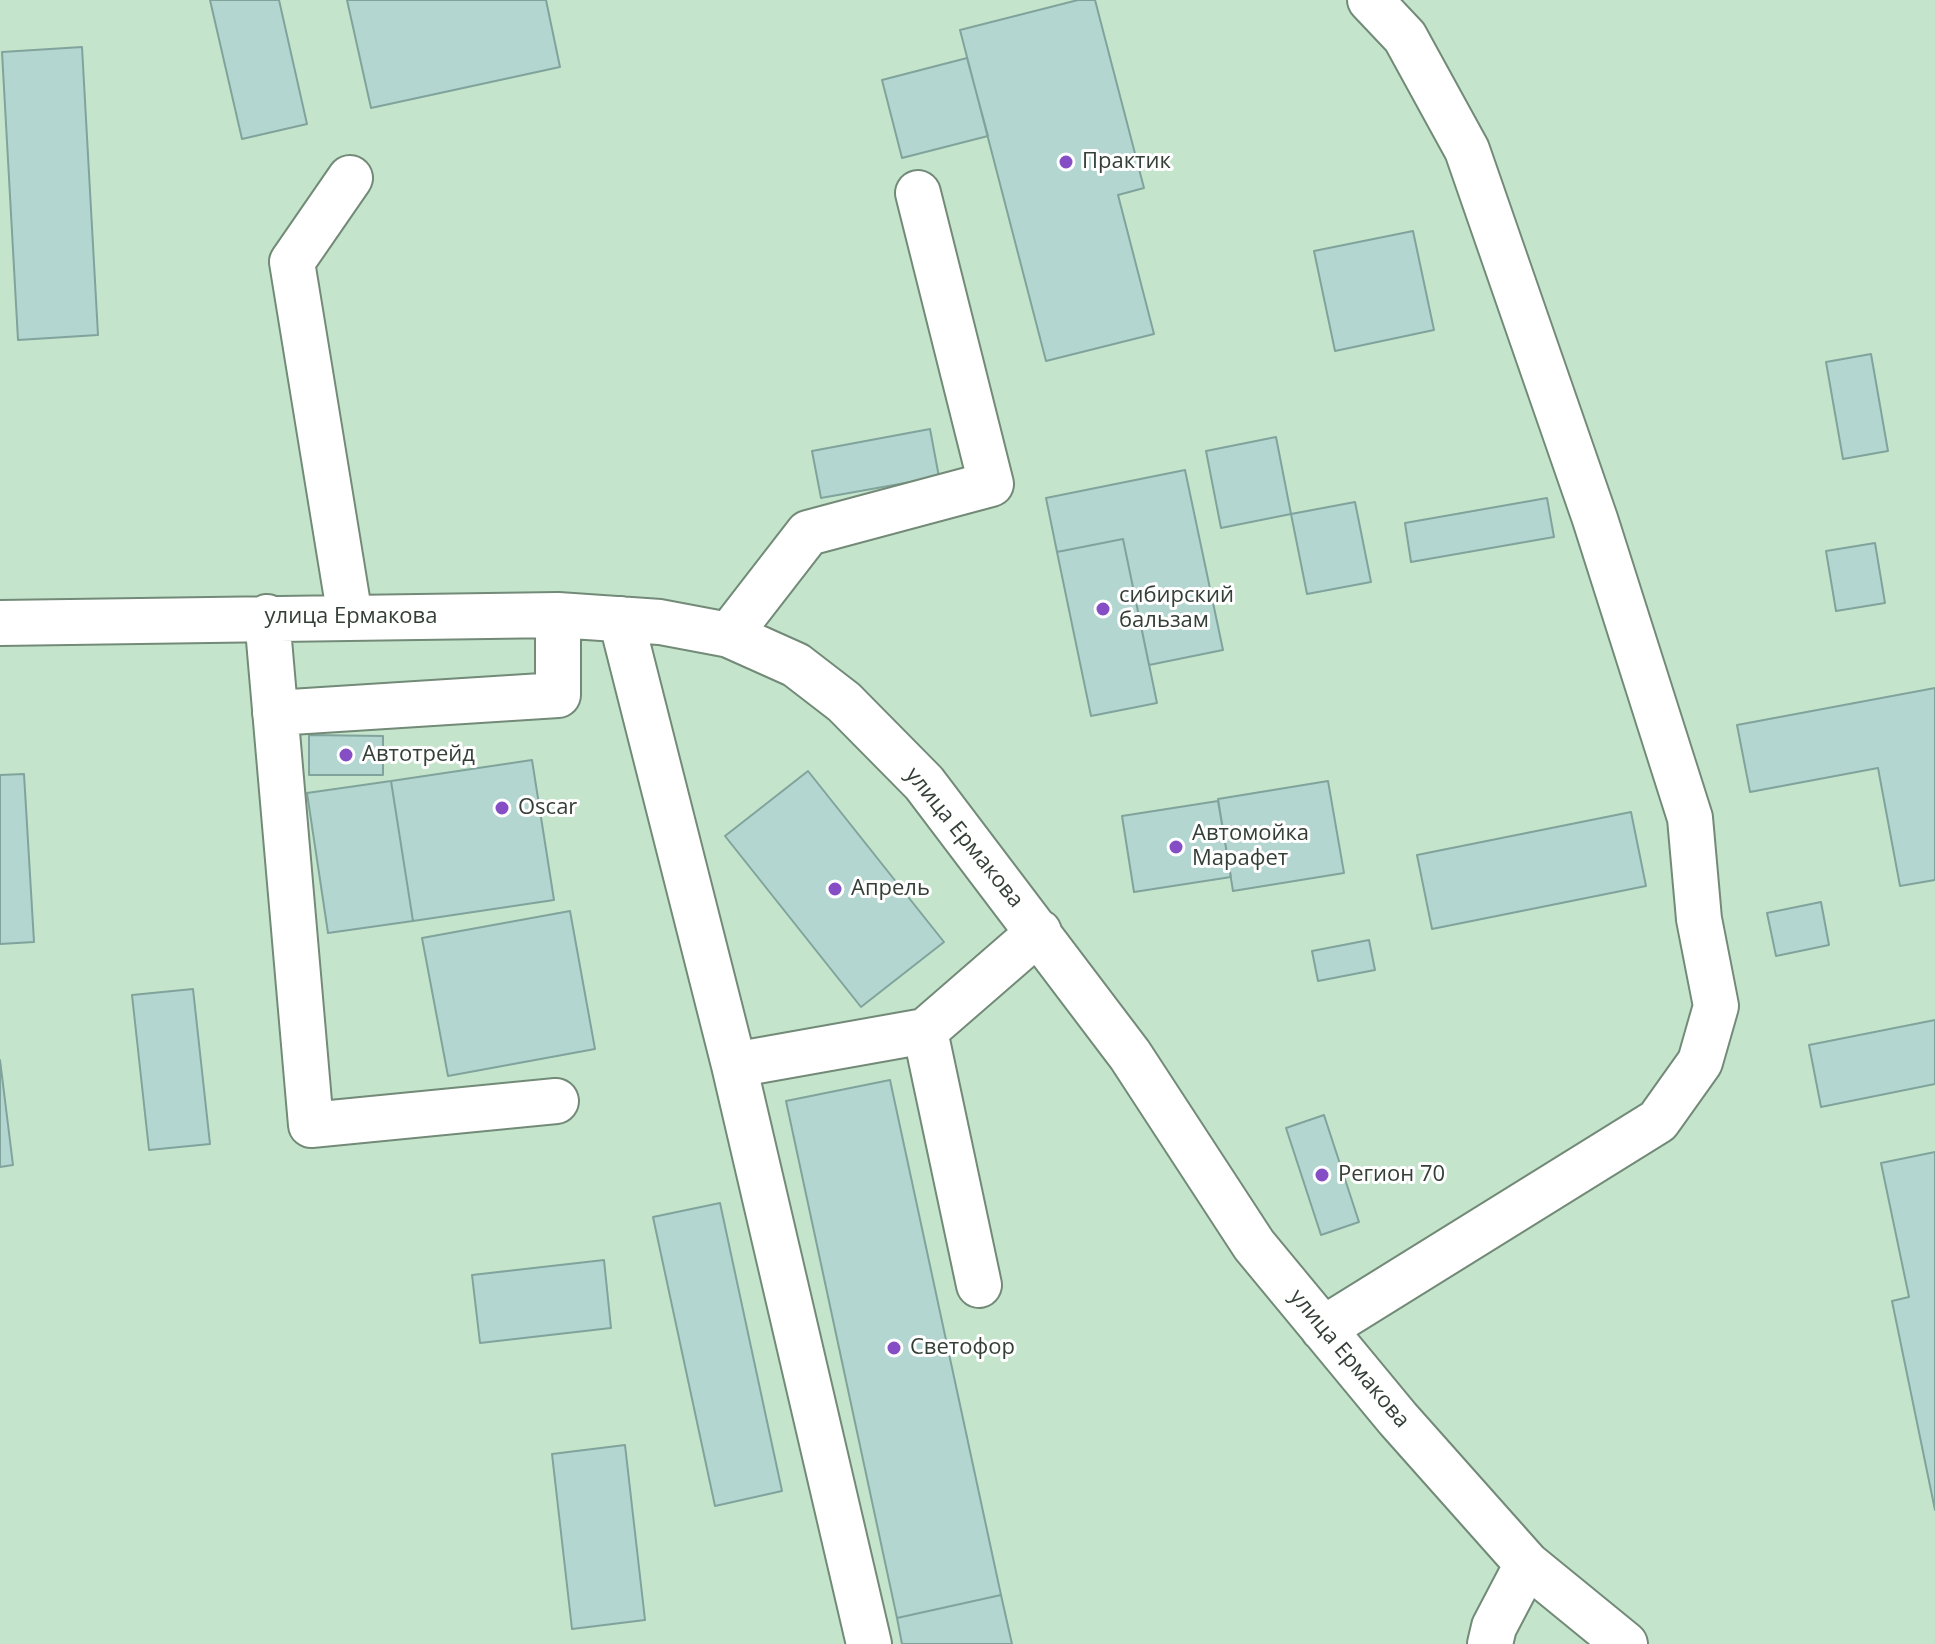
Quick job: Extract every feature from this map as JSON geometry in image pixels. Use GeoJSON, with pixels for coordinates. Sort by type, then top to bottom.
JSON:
{"type":"FeatureCollection","features":[{"type":"Feature","properties":{"kind":"street"},"geometry":{"type":"LineString","coordinates":[[1323,1329],[1658,1121],[1700,1062],[1716,1006],[1699,919],[1690,818],[1590,504],[1467,150],[1405,37],[1370,0]]}},
{"type":"Feature","properties":{"kind":"street"},"geometry":{"type":"LineString","coordinates":[[350,178],[292,262],[350,617]]}},
{"type":"Feature","properties":{"kind":"street"},"geometry":{"type":"LineString","coordinates":[[729,635],[808,533],[991,484],[918,193]]}},
{"type":"Feature","properties":{"kind":"street"},"geometry":{"type":"LineString","coordinates":[[275,713],[558,695],[558,615]]}},
{"type":"Feature","properties":{"kind":"street","name":"улица Ермакова"},"geometry":{"type":"LineString","coordinates":[[0,623],[558,615],[660,622],[729,635],[796,665],[844,702],[924,783],[1130,1055],[1254,1245],[1398,1419],[1527,1564],[1625,1644]]}},
{"type":"Feature","properties":{"kind":"street"},"geometry":{"type":"LineString","coordinates":[[267,617],[311,1125],[556,1101]]}},
{"type":"Feature","properties":{"kind":"street"},"geometry":{"type":"LineString","coordinates":[[621,619],[734,1065],[869,1644]]}},
{"type":"Feature","properties":{"kind":"street"},"geometry":{"type":"LineString","coordinates":[[734,1065],[925,1031],[1039,932]]}},
{"type":"Feature","properties":{"kind":"street"},"geometry":{"type":"LineString","coordinates":[[925,1031],[979,1285]]}},
{"type":"Feature","properties":{"kind":"street"},"geometry":{"type":"LineString","coordinates":[[1490,1644],[1494,1627],[1527,1564]]}},
{"type":"Feature","properties":{"kind":"shaded area"},"geometry":{"type":"Polygon","coordinates":[[[0,0],[1935,0],[1935,1644],[0,1644],[0,0]]]}},
{"type":"Feature","properties":{"kind":"building"},"geometry":{"type":"Polygon","coordinates":[[[210,0],[279,0],[307,124],[242,139],[210,0]]]}},
{"type":"Feature","properties":{"kind":"building"},"geometry":{"type":"Polygon","coordinates":[[[347,0],[546,0],[560,67],[371,108],[347,0]]]}},
{"type":"Feature","properties":{"kind":"building","name":"Практик"},"geometry":{"type":"Polygon","coordinates":[[[1078,0],[1095,0],[1144,188],[1118,195],[1154,334],[1046,361],[960,30],[1078,0]]]}},
{"type":"Feature","properties":{"kind":"building"},"geometry":{"type":"Polygon","coordinates":[[[82,47],[98,335],[18,340],[2,52],[82,47]]]}},
{"type":"Feature","properties":{"kind":"building"},"geometry":{"type":"Polygon","coordinates":[[[967,58],[988,136],[902,158],[882,80],[967,58]]]}},
{"type":"Feature","properties":{"kind":"building"},"geometry":{"type":"Polygon","coordinates":[[[1413,231],[1434,330],[1335,351],[1314,251],[1413,231]]]}},
{"type":"Feature","properties":{"kind":"building"},"geometry":{"type":"Polygon","coordinates":[[[1871,354],[1888,451],[1843,459],[1826,362],[1871,354]]]}},
{"type":"Feature","properties":{"kind":"building"},"geometry":{"type":"Polygon","coordinates":[[[930,429],[939,477],[821,498],[812,451],[930,429]]]}},
{"type":"Feature","properties":{"kind":"building"},"geometry":{"type":"Polygon","coordinates":[[[1276,437],[1291,514],[1221,528],[1206,451],[1276,437]]]}},
{"type":"Feature","properties":{"kind":"building"},"geometry":{"type":"Polygon","coordinates":[[[1185,470],[1223,650],[1149,665],[1123,539],[1057,552],[1046,498],[1185,470]]]}},
{"type":"Feature","properties":{"kind":"building"},"geometry":{"type":"Polygon","coordinates":[[[1547,498],[1554,537],[1411,562],[1405,523],[1547,498]]]}},
{"type":"Feature","properties":{"kind":"building"},"geometry":{"type":"Polygon","coordinates":[[[1355,502],[1371,582],[1307,594],[1291,514],[1355,502]]]}},
{"type":"Feature","properties":{"kind":"building","name":"сибирский бальзам"},"geometry":{"type":"Polygon","coordinates":[[[1123,539],[1157,703],[1091,716],[1057,552],[1123,539]]]}},
{"type":"Feature","properties":{"kind":"building"},"geometry":{"type":"Polygon","coordinates":[[[1875,543],[1885,603],[1836,611],[1826,551],[1875,543]]]}},
{"type":"Feature","properties":{"kind":"building"},"geometry":{"type":"Polygon","coordinates":[[[1935,688],[1935,880],[1900,886],[1878,768],[1750,792],[1737,725],[1935,688]]]}},
{"type":"Feature","properties":{"kind":"building","name":"Автотрейд"},"geometry":{"type":"Polygon","coordinates":[[[309,735],[383,736],[383,775],[309,775],[309,735]]]}},
{"type":"Feature","properties":{"kind":"building"},"geometry":{"type":"Polygon","coordinates":[[[532,760],[554,900],[413,921],[391,781],[532,760]]]}},
{"type":"Feature","properties":{"kind":"building","name":"Апрель"},"geometry":{"type":"Polygon","coordinates":[[[808,771],[944,942],[861,1007],[725,836],[808,771]]]}},
{"type":"Feature","properties":{"kind":"building"},"geometry":{"type":"Polygon","coordinates":[[[24,774],[34,942],[0,944],[0,775],[24,774]]]}},
{"type":"Feature","properties":{"kind":"building"},"geometry":{"type":"Polygon","coordinates":[[[391,781],[413,921],[328,933],[307,793],[391,781]]]}},
{"type":"Feature","properties":{"kind":"building"},"geometry":{"type":"Polygon","coordinates":[[[1328,781],[1344,873],[1233,891],[1218,799],[1328,781]]]}},
{"type":"Feature","properties":{"kind":"building","name":"Автомойка Марафет"},"geometry":{"type":"Polygon","coordinates":[[[1218,801],[1231,877],[1134,892],[1122,816],[1218,801]]]}},
{"type":"Feature","properties":{"kind":"building"},"geometry":{"type":"Polygon","coordinates":[[[1631,812],[1646,886],[1432,929],[1417,855],[1631,812]]]}},
{"type":"Feature","properties":{"kind":"building"},"geometry":{"type":"Polygon","coordinates":[[[1821,902],[1829,945],[1776,956],[1767,913],[1821,902]]]}},
{"type":"Feature","properties":{"kind":"building"},"geometry":{"type":"Polygon","coordinates":[[[570,911],[595,1049],[448,1076],[422,938],[570,911]]]}},
{"type":"Feature","properties":{"kind":"building"},"geometry":{"type":"Polygon","coordinates":[[[1369,940],[1375,970],[1318,981],[1312,951],[1369,940]]]}},
{"type":"Feature","properties":{"kind":"building"},"geometry":{"type":"Polygon","coordinates":[[[193,989],[210,1144],[149,1150],[132,995],[193,989]]]}},
{"type":"Feature","properties":{"kind":"building"},"geometry":{"type":"Polygon","coordinates":[[[1935,1020],[1935,1084],[1821,1107],[1809,1045],[1935,1020]]]}},
{"type":"Feature","properties":{"kind":"building"},"geometry":{"type":"Polygon","coordinates":[[[0,1060],[13,1165],[0,1167],[0,1060]]]}},
{"type":"Feature","properties":{"kind":"building","name":"Светофор"},"geometry":{"type":"Polygon","coordinates":[[[890,1080],[1001,1595],[897,1618],[786,1101],[890,1080]]]}},
{"type":"Feature","properties":{"kind":"building","name":"Регион 70"},"geometry":{"type":"Polygon","coordinates":[[[1324,1115],[1359,1222],[1321,1235],[1286,1128],[1324,1115]]]}},
{"type":"Feature","properties":{"kind":"building"},"geometry":{"type":"Polygon","coordinates":[[[1935,1152],[1935,1510],[1892,1301],[1909,1297],[1881,1163],[1935,1152]]]}},
{"type":"Feature","properties":{"kind":"building"},"geometry":{"type":"Polygon","coordinates":[[[720,1203],[782,1491],[715,1506],[653,1217],[720,1203]]]}},
{"type":"Feature","properties":{"kind":"building"},"geometry":{"type":"Polygon","coordinates":[[[604,1260],[611,1328],[480,1343],[472,1275],[604,1260]]]}},
{"type":"Feature","properties":{"kind":"building"},"geometry":{"type":"Polygon","coordinates":[[[625,1445],[645,1620],[572,1629],[552,1454],[625,1445]]]}},
{"type":"Feature","properties":{"kind":"building"},"geometry":{"type":"Polygon","coordinates":[[[1001,1595],[1012,1644],[902,1644],[897,1618],[1001,1595]]]}},
{"type":"Feature","properties":{"kind":"place","name":"Практик"},"geometry":{"type":"Point","coordinates":[1066,162]}},
{"type":"Feature","properties":{"kind":"place","name":"сибирский бальзам"},"geometry":{"type":"Point","coordinates":[1103,609]}},
{"type":"Feature","properties":{"kind":"place","name":"Автотрейд"},"geometry":{"type":"Point","coordinates":[346,755]}},
{"type":"Feature","properties":{"kind":"place","name":"Oscar"},"geometry":{"type":"Point","coordinates":[502,808]}},
{"type":"Feature","properties":{"kind":"place","name":"Автомойка Марафет"},"geometry":{"type":"Point","coordinates":[1176,847]}},
{"type":"Feature","properties":{"kind":"place","name":"Апрель"},"geometry":{"type":"Point","coordinates":[835,889]}},
{"type":"Feature","properties":{"kind":"place","name":"Регион 70"},"geometry":{"type":"Point","coordinates":[1322,1175]}},
{"type":"Feature","properties":{"kind":"place","name":"Светофор"},"geometry":{"type":"Point","coordinates":[894,1348]}}]}
